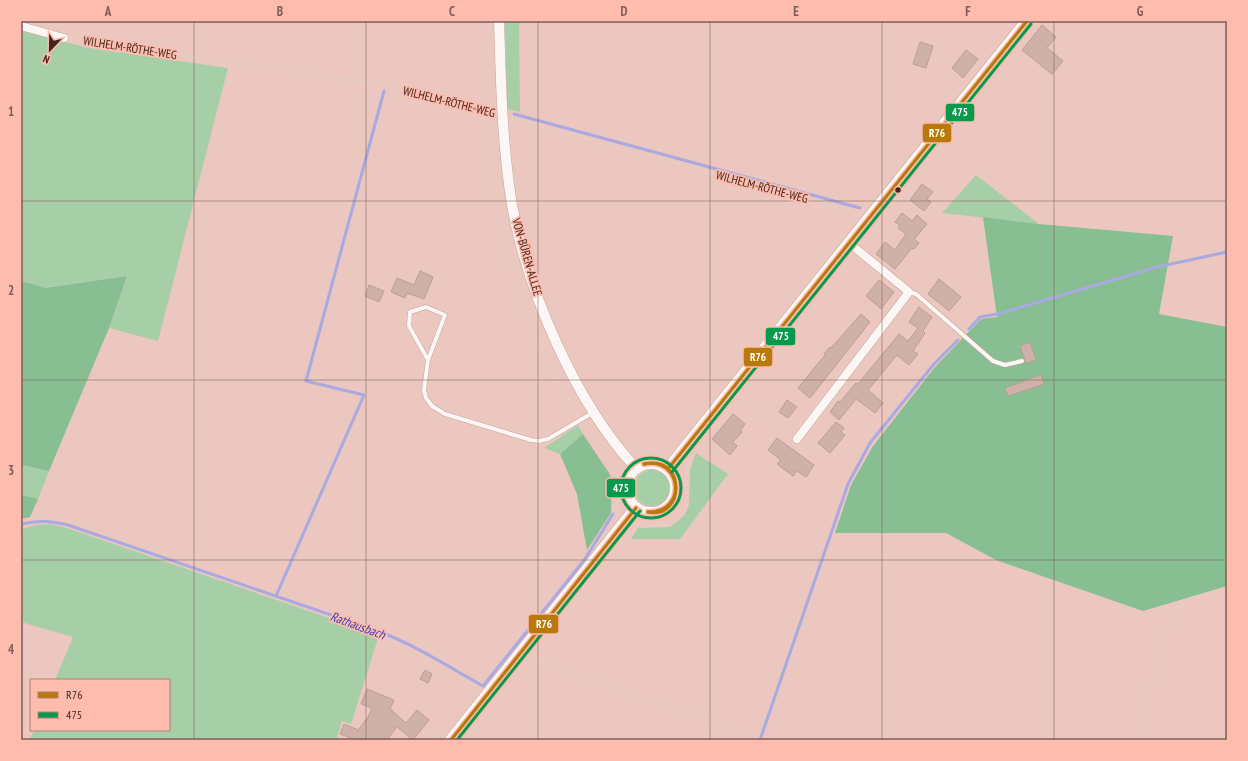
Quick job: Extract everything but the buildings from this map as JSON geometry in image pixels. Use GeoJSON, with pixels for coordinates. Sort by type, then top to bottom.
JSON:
{"type":"FeatureCollection","features":[{"type":"Feature","properties":{"kind":"main road"},"geometry":{"type":"LineString","coordinates":[[668,469],[1026,21]]}},
{"type":"Feature","properties":{"kind":"main road"},"geometry":{"type":"LineString","coordinates":[[652,463],[661,464],[668,469],[675,480],[676,492],[668,507],[661,511],[652,513],[644,512],[636,508],[627,496],[627,480],[631,473],[636,468],[644,464],[652,463]]}},
{"type":"Feature","properties":{"kind":"main road"},"geometry":{"type":"LineString","coordinates":[[451,740],[636,508]]}},
{"type":"Feature","properties":{"kind":"street","name":"VON-BÜREN-ALLEE"},"geometry":{"type":"LineString","coordinates":[[499,21],[502,115],[512,205],[522,248],[538,296],[558,345],[574,378],[594,412],[636,468]]}},
{"type":"Feature","properties":{"kind":"street"},"geometry":{"type":"LineString","coordinates":[[21,26],[64,38]]}},
{"type":"Feature","properties":{"kind":"street"},"geometry":{"type":"LineString","coordinates":[[797,439],[909,292],[849,243]]}},
{"type":"Feature","properties":{"kind":"lane"},"geometry":{"type":"LineString","coordinates":[[909,292],[916,294],[993,361],[1005,365],[1022,361]]}},
{"type":"Feature","properties":{"kind":"lane"},"geometry":{"type":"LineString","coordinates":[[428,360],[409,326],[410,312],[426,306],[445,315],[428,360],[424,390],[426,398],[432,406],[445,414],[531,440],[539,441],[548,439],[594,412]]}},
{"type":"Feature","properties":{"kind":"path","name":"WILHELM-RÖTHE-WEG"},"geometry":{"type":"LineString","coordinates":[[64,38],[176,55],[293,70],[384,85],[487,114],[502,115],[860,214],[868,219]]}},
{"type":"Feature","properties":{"kind":"path"},"geometry":{"type":"LineString","coordinates":[[731,390],[797,439]]}},
{"type":"Feature","properties":{"kind":"path"},"geometry":{"type":"LineString","coordinates":[[619,512],[617,507],[618,479],[616,472],[620,465],[635,452],[650,450],[669,452],[688,466],[687,506],[683,514],[668,525],[637,526]]}},
{"type":"Feature","properties":{"kind":"path"},"geometry":{"type":"LineString","coordinates":[[1143,740],[1149,693],[1164,637],[1173,616],[1184,602]]}},
{"type":"Feature","properties":{"kind":"path"},"geometry":{"type":"LineString","coordinates":[[520,654],[529,660],[758,736]]}},
{"type":"Feature","properties":{"kind":"green space"},"geometry":{"type":"Polygon","coordinates":[[[505,21],[519,21],[520,112],[507,109],[505,21]]]}},
{"type":"Feature","properties":{"kind":"green space"},"geometry":{"type":"Polygon","coordinates":[[[21,31],[89,48],[228,68],[158,341],[109,328],[127,276],[44,288],[21,281],[21,31]]]}},
{"type":"Feature","properties":{"kind":"green space"},"geometry":{"type":"Polygon","coordinates":[[[976,175],[1039,224],[942,213],[976,175]]]}},
{"type":"Feature","properties":{"kind":"green space"},"geometry":{"type":"Polygon","coordinates":[[[983,217],[1039,224],[1173,236],[1159,314],[1227,327],[1227,586],[1143,611],[996,560],[946,533],[835,533],[851,485],[873,446],[935,367],[981,319],[997,317],[983,217]]]}},
{"type":"Feature","properties":{"kind":"green space"},"geometry":{"type":"Polygon","coordinates":[[[127,276],[109,328],[49,471],[21,465],[21,281],[45,288],[127,276]]]}},
{"type":"Feature","properties":{"kind":"green space"},"geometry":{"type":"Polygon","coordinates":[[[578,425],[583,434],[560,454],[544,448],[578,425]]]}},
{"type":"Feature","properties":{"kind":"green space"},"geometry":{"type":"Polygon","coordinates":[[[583,434],[612,480],[611,513],[587,550],[577,494],[560,454],[583,434]]]}},
{"type":"Feature","properties":{"kind":"green space"},"geometry":{"type":"Polygon","coordinates":[[[696,453],[728,474],[680,539],[631,539],[638,528],[670,527],[685,515],[689,505],[690,470],[696,453]]]}},
{"type":"Feature","properties":{"kind":"green space"},"geometry":{"type":"Polygon","coordinates":[[[21,465],[49,471],[38,499],[21,495],[21,465]]]}},
{"type":"Feature","properties":{"kind":"green space"},"geometry":{"type":"Polygon","coordinates":[[[656,470],[665,475],[669,481],[669,495],[665,501],[656,506],[648,506],[639,501],[635,495],[634,484],[639,475],[645,471],[656,470]]]}},
{"type":"Feature","properties":{"kind":"green space"},"geometry":{"type":"Polygon","coordinates":[[[21,495],[38,499],[30,517],[21,519],[21,495]]]}},
{"type":"Feature","properties":{"kind":"green space"},"geometry":{"type":"Polygon","coordinates":[[[51,524],[67,528],[379,635],[351,724],[342,721],[336,740],[30,740],[34,731],[170,731],[170,679],[55,679],[73,637],[21,622],[21,529],[37,525],[51,524]]]}},
{"type":"Feature","properties":{"kind":"waterway"},"geometry":{"type":"LineString","coordinates":[[276,596],[364,395],[306,381],[384,91]]}},
{"type":"Feature","properties":{"kind":"waterway"},"geometry":{"type":"LineString","coordinates":[[514,114],[860,208]]}},
{"type":"Feature","properties":{"kind":"waterway"},"geometry":{"type":"LineString","coordinates":[[969,329],[980,317],[998,314],[1157,267],[1227,252]]}},
{"type":"Feature","properties":{"kind":"waterway"},"geometry":{"type":"LineString","coordinates":[[760,740],[848,484],[870,443],[934,364],[958,340]]}},
{"type":"Feature","properties":{"kind":"waterway","name":"Rathausbach"},"geometry":{"type":"LineString","coordinates":[[21,524],[44,522],[68,525],[378,631],[419,650],[483,686],[585,559],[613,514]]}},
{"type":"Feature","properties":{"kind":"transit line","name":"R76"},"geometry":{"type":"LineString","coordinates":[[668,469],[1027,21]]}},
{"type":"Feature","properties":{"kind":"transit line","name":"475"},"geometry":{"type":"LineString","coordinates":[[672,472],[1031,24]]}},
{"type":"Feature","properties":{"kind":"transit line","name":"475"},"geometry":{"type":"LineString","coordinates":[[645,458],[657,458],[668,463],[676,471],[681,482],[681,488],[679,500],[668,513],[657,518],[645,518],[634,513],[626,505],[621,494],[621,482],[626,471],[634,463],[645,458]]}},
{"type":"Feature","properties":{"kind":"transit line","name":"R76"},"geometry":{"type":"LineString","coordinates":[[644,464],[658,464],[668,468],[674,477],[676,487],[674,498],[669,506],[660,512],[648,512]]}},
{"type":"Feature","properties":{"kind":"transit line","name":"R76"},"geometry":{"type":"LineString","coordinates":[[644,464],[656,464],[666,468],[672,476],[675,485],[675,495],[670,503],[661,510],[648,512]]}},
{"type":"Feature","properties":{"kind":"transit line","name":"R76"},"geometry":{"type":"LineString","coordinates":[[451,740],[636,508]]}},
{"type":"Feature","properties":{"kind":"transit line","name":"475"},"geometry":{"type":"LineString","coordinates":[[457,740],[640,511]]}}]}
